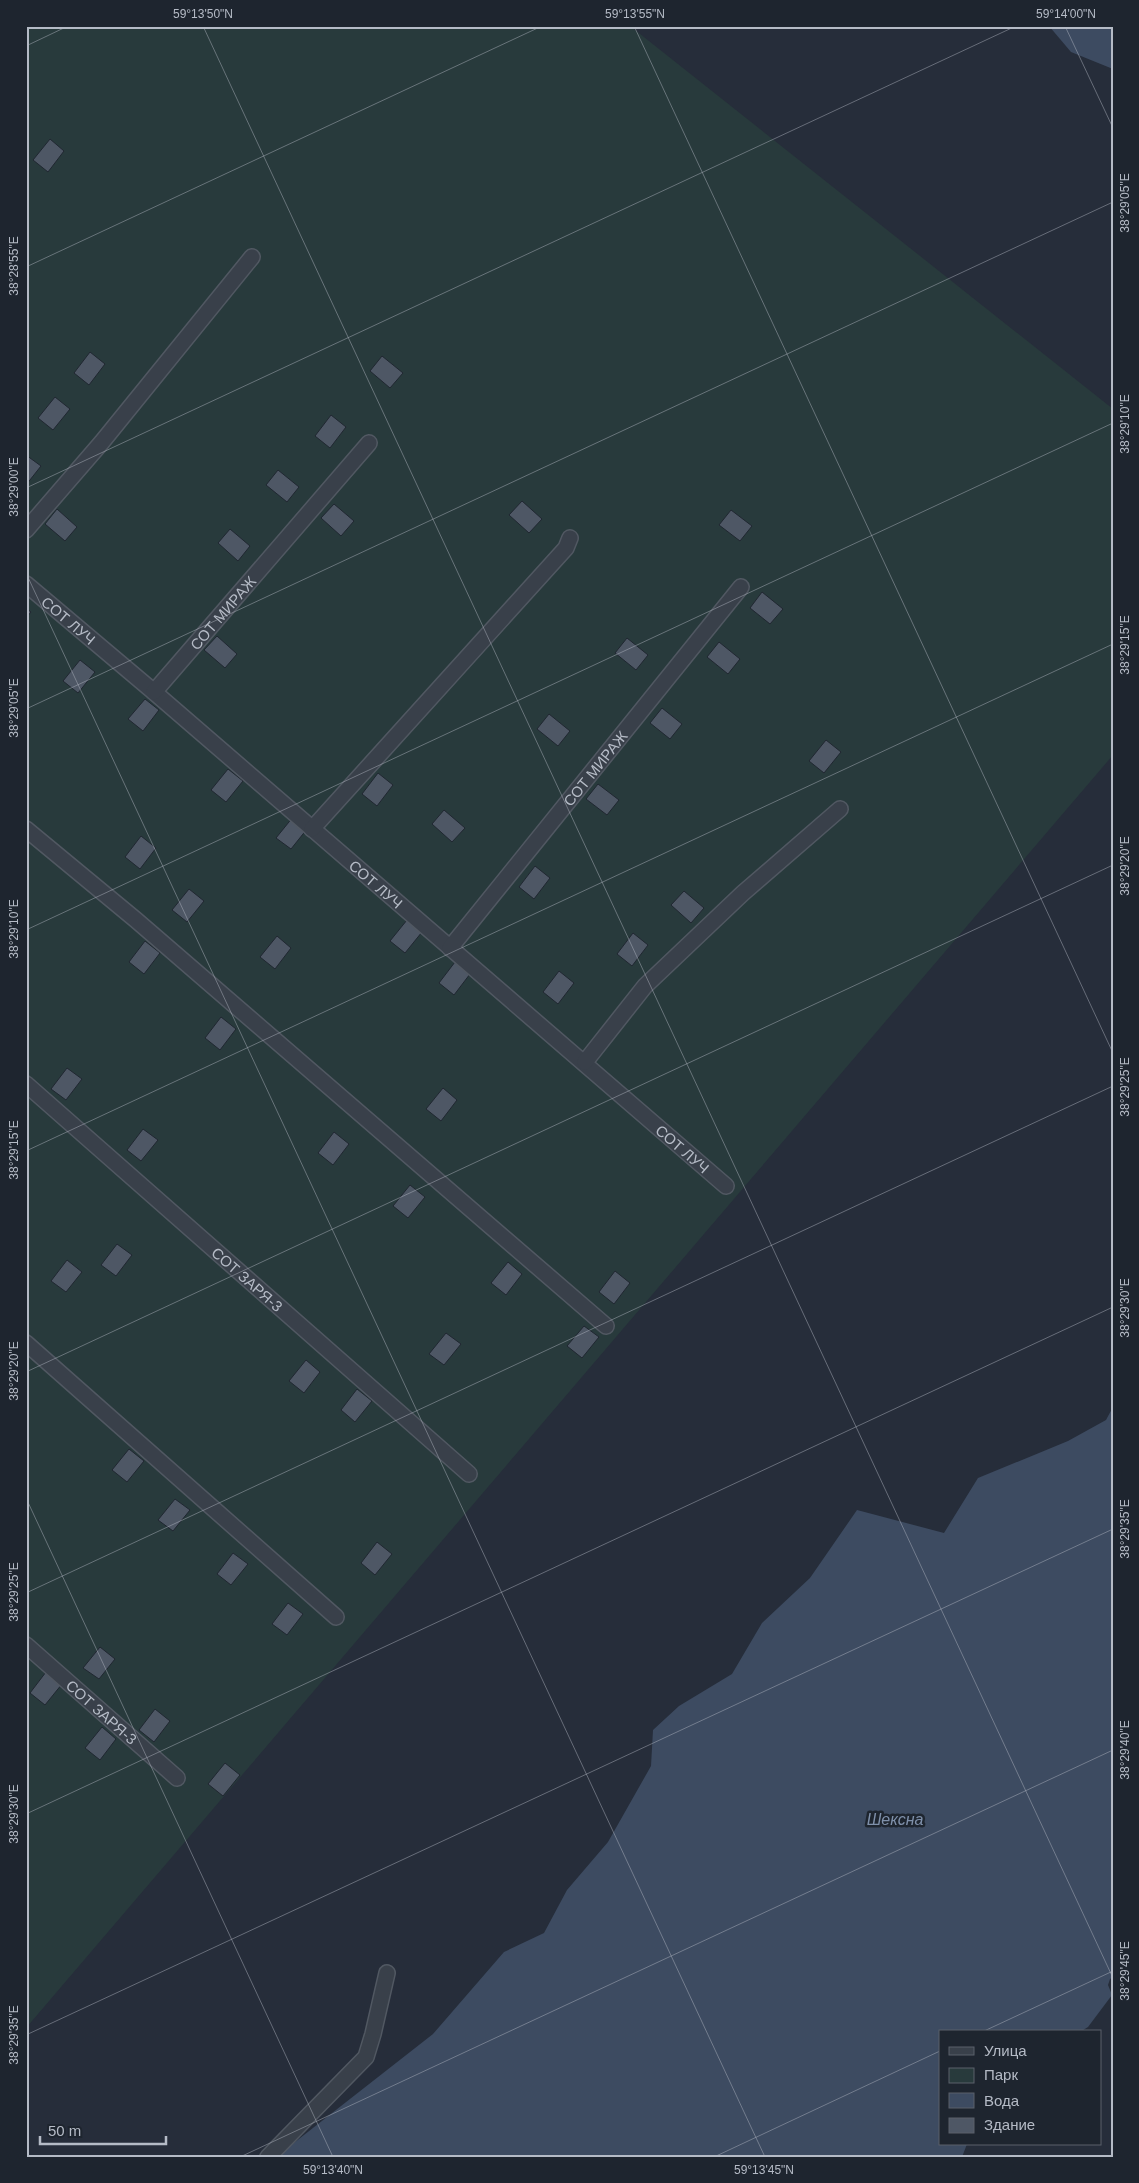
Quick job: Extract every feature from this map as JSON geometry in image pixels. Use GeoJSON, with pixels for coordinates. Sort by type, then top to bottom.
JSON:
{"type":"FeatureCollection","features":[{"type":"Feature","properties":{"kind":"street"},"geometry":{"type":"LineString","coordinates":[[26,530],[102,442],[252,257]]}},
{"type":"Feature","properties":{"kind":"street","name":"СОТ МИРАЖ"},"geometry":{"type":"LineString","coordinates":[[154,692],[369,443]]}},
{"type":"Feature","properties":{"kind":"street"},"geometry":{"type":"LineString","coordinates":[[312,830],[566,548],[570,538]]}},
{"type":"Feature","properties":{"kind":"street","name":"СОТ ЛУЧ"},"geometry":{"type":"LineString","coordinates":[[26,584],[585,1062],[726,1186]]}},
{"type":"Feature","properties":{"kind":"street","name":"СОТ МИРАЖ"},"geometry":{"type":"LineString","coordinates":[[450,948],[741,587]]}},
{"type":"Feature","properties":{"kind":"street"},"geometry":{"type":"LineString","coordinates":[[585,1062],[644,986],[743,894],[840,809]]}},
{"type":"Feature","properties":{"kind":"street"},"geometry":{"type":"LineString","coordinates":[[26,829],[136,920],[606,1326]]}},
{"type":"Feature","properties":{"kind":"street","name":"СОТ ЗАРЯ-3"},"geometry":{"type":"LineString","coordinates":[[26,1084],[470,1474]]}},
{"type":"Feature","properties":{"kind":"street"},"geometry":{"type":"LineString","coordinates":[[26,1343],[336,1617]]}},
{"type":"Feature","properties":{"kind":"street","name":"СОТ ЗАРЯ-3"},"geometry":{"type":"LineString","coordinates":[[26,1645],[177,1778]]}},
{"type":"Feature","properties":{"kind":"street"},"geometry":{"type":"LineString","coordinates":[[268,2157],[366,2057],[387,1972]]}},
{"type":"Feature","properties":{"kind":"green space"},"geometry":{"type":"Polygon","coordinates":[[[26,26],[630,26],[1113,409],[1113,755],[26,2028],[26,26]]]}},
{"type":"Feature","properties":{"kind":"water"},"geometry":{"type":"Polygon","coordinates":[[[1049,26],[1113,26],[1113,69],[1071,52],[1049,26]]]}},
{"type":"Feature","properties":{"kind":"water","name":"Шексна"},"geometry":{"type":"Polygon","coordinates":[[[1113,1407],[1113,1977],[1108,1985],[1112,1995],[1088,2027],[1083,2030],[939,2030],[939,2146],[966,2146],[962,2157],[279,2157],[281,2153],[433,2034],[504,1952],[544,1933],[567,1890],[608,1842],[651,1766],[653,1730],[679,1706],[732,1674],[762,1623],[810,1578],[857,1510],[944,1533],[978,1478],[1068,1441],[1106,1420],[1113,1407]]]}},
{"type":"Feature","properties":{"kind":"building"},"geometry":{"type":"Polygon","coordinates":[[[50,139],[64,151],[48,172],[33,160],[50,139]]]}},
{"type":"Feature","properties":{"kind":"building"},"geometry":{"type":"Polygon","coordinates":[[[90,352],[105,364],[89,385],[74,373],[90,352]]]}},
{"type":"Feature","properties":{"kind":"building"},"geometry":{"type":"Polygon","coordinates":[[[382,356],[403,373],[390,388],[370,371],[382,356]]]}},
{"type":"Feature","properties":{"kind":"building"},"geometry":{"type":"Polygon","coordinates":[[[55,397],[70,409],[53,430],[38,418],[55,397]]]}},
{"type":"Feature","properties":{"kind":"building"},"geometry":{"type":"Polygon","coordinates":[[[331,415],[346,427],[330,448],[315,436],[331,415]]]}},
{"type":"Feature","properties":{"kind":"building"},"geometry":{"type":"Polygon","coordinates":[[[26,455],[41,466],[26,485],[26,455]]]}},
{"type":"Feature","properties":{"kind":"building"},"geometry":{"type":"Polygon","coordinates":[[[278,470],[299,487],[287,502],[266,485],[278,470]]]}},
{"type":"Feature","properties":{"kind":"building"},"geometry":{"type":"Polygon","coordinates":[[[522,501],[542,519],[529,533],[509,515],[522,501]]]}},
{"type":"Feature","properties":{"kind":"building"},"geometry":{"type":"Polygon","coordinates":[[[334,504],[354,521],[341,536],[321,518],[334,504]]]}},
{"type":"Feature","properties":{"kind":"building"},"geometry":{"type":"Polygon","coordinates":[[[57,509],[77,527],[65,541],[45,524],[57,509]]]}},
{"type":"Feature","properties":{"kind":"building"},"geometry":{"type":"Polygon","coordinates":[[[731,510],[752,526],[740,541],[719,525],[731,510]]]}},
{"type":"Feature","properties":{"kind":"building"},"geometry":{"type":"Polygon","coordinates":[[[230,529],[250,546],[238,561],[218,543],[230,529]]]}},
{"type":"Feature","properties":{"kind":"building"},"geometry":{"type":"Polygon","coordinates":[[[762,592],[783,609],[770,624],[750,608],[762,592]]]}},
{"type":"Feature","properties":{"kind":"building"},"geometry":{"type":"Polygon","coordinates":[[[26,608],[31,612],[26,618],[26,608]]]}},
{"type":"Feature","properties":{"kind":"building"},"geometry":{"type":"Polygon","coordinates":[[[217,636],[237,654],[225,668],[204,650],[217,636]]]}},
{"type":"Feature","properties":{"kind":"building"},"geometry":{"type":"Polygon","coordinates":[[[627,638],[648,655],[636,670],[615,653],[627,638]]]}},
{"type":"Feature","properties":{"kind":"building"},"geometry":{"type":"Polygon","coordinates":[[[719,642],[740,659],[728,674],[707,657],[719,642]]]}},
{"type":"Feature","properties":{"kind":"building"},"geometry":{"type":"Polygon","coordinates":[[[80,660],[95,672],[78,693],[63,681],[80,660]]]}},
{"type":"Feature","properties":{"kind":"building"},"geometry":{"type":"Polygon","coordinates":[[[145,699],[159,710],[143,731],[128,719],[145,699]]]}},
{"type":"Feature","properties":{"kind":"building"},"geometry":{"type":"Polygon","coordinates":[[[662,708],[682,724],[670,739],[650,723],[662,708]]]}},
{"type":"Feature","properties":{"kind":"building"},"geometry":{"type":"Polygon","coordinates":[[[549,714],[570,731],[558,746],[537,729],[549,714]]]}},
{"type":"Feature","properties":{"kind":"building"},"geometry":{"type":"Polygon","coordinates":[[[826,740],[841,752],[824,773],[809,761],[826,740]]]}},
{"type":"Feature","properties":{"kind":"building"},"geometry":{"type":"Polygon","coordinates":[[[228,769],[243,781],[226,802],[211,790],[228,769]]]}},
{"type":"Feature","properties":{"kind":"building"},"geometry":{"type":"Polygon","coordinates":[[[378,773],[393,785],[377,806],[362,794],[378,773]]]}},
{"type":"Feature","properties":{"kind":"building"},"geometry":{"type":"Polygon","coordinates":[[[598,784],[619,800],[607,815],[586,799],[598,784]]]}},
{"type":"Feature","properties":{"kind":"building"},"geometry":{"type":"Polygon","coordinates":[[[444,810],[465,828],[452,842],[432,824],[444,810]]]}},
{"type":"Feature","properties":{"kind":"building"},"geometry":{"type":"Polygon","coordinates":[[[293,817],[307,829],[291,849],[276,838],[293,817]]]}},
{"type":"Feature","properties":{"kind":"building"},"geometry":{"type":"Polygon","coordinates":[[[141,836],[156,848],[140,869],[125,857],[141,836]]]}},
{"type":"Feature","properties":{"kind":"building"},"geometry":{"type":"Polygon","coordinates":[[[535,866],[550,878],[534,899],[519,887],[535,866]]]}},
{"type":"Feature","properties":{"kind":"building"},"geometry":{"type":"Polygon","coordinates":[[[189,889],[204,901],[187,922],[172,910],[189,889]]]}},
{"type":"Feature","properties":{"kind":"building"},"geometry":{"type":"Polygon","coordinates":[[[684,891],[704,908],[691,923],[671,905],[684,891]]]}},
{"type":"Feature","properties":{"kind":"building"},"geometry":{"type":"Polygon","coordinates":[[[407,920],[422,932],[405,953],[390,941],[407,920]]]}},
{"type":"Feature","properties":{"kind":"building"},"geometry":{"type":"Polygon","coordinates":[[[633,933],[648,945],[632,966],[617,954],[633,933]]]}},
{"type":"Feature","properties":{"kind":"building"},"geometry":{"type":"Polygon","coordinates":[[[277,936],[291,948],[275,969],[260,957],[277,936]]]}},
{"type":"Feature","properties":{"kind":"building"},"geometry":{"type":"Polygon","coordinates":[[[145,941],[160,953],[144,974],[129,962],[145,941]]]}},
{"type":"Feature","properties":{"kind":"building"},"geometry":{"type":"Polygon","coordinates":[[[455,962],[470,974],[454,995],[439,983],[455,962]]]}},
{"type":"Feature","properties":{"kind":"building"},"geometry":{"type":"Polygon","coordinates":[[[559,971],[574,983],[558,1004],[543,992],[559,971]]]}},
{"type":"Feature","properties":{"kind":"building"},"geometry":{"type":"Polygon","coordinates":[[[221,1017],[236,1029],[220,1050],[205,1038],[221,1017]]]}},
{"type":"Feature","properties":{"kind":"building"},"geometry":{"type":"Polygon","coordinates":[[[67,1068],[82,1079],[66,1100],[51,1089],[67,1068]]]}},
{"type":"Feature","properties":{"kind":"building"},"geometry":{"type":"Polygon","coordinates":[[[443,1088],[457,1100],[441,1121],[426,1109],[443,1088]]]}},
{"type":"Feature","properties":{"kind":"building"},"geometry":{"type":"Polygon","coordinates":[[[143,1129],[158,1140],[141,1161],[127,1150],[143,1129]]]}},
{"type":"Feature","properties":{"kind":"building"},"geometry":{"type":"Polygon","coordinates":[[[334,1132],[349,1144],[333,1165],[318,1153],[334,1132]]]}},
{"type":"Feature","properties":{"kind":"building"},"geometry":{"type":"Polygon","coordinates":[[[410,1185],[425,1197],[408,1218],[393,1206],[410,1185]]]}},
{"type":"Feature","properties":{"kind":"building"},"geometry":{"type":"Polygon","coordinates":[[[117,1244],[132,1255],[116,1276],[101,1265],[117,1244]]]}},
{"type":"Feature","properties":{"kind":"building"},"geometry":{"type":"Polygon","coordinates":[[[67,1260],[82,1272],[66,1292],[51,1281],[67,1260]]]}},
{"type":"Feature","properties":{"kind":"building"},"geometry":{"type":"Polygon","coordinates":[[[508,1262],[522,1274],[506,1295],[491,1283],[508,1262]]]}},
{"type":"Feature","properties":{"kind":"building"},"geometry":{"type":"Polygon","coordinates":[[[615,1271],[630,1283],[614,1304],[599,1292],[615,1271]]]}},
{"type":"Feature","properties":{"kind":"building"},"geometry":{"type":"Polygon","coordinates":[[[584,1326],[599,1337],[582,1358],[567,1346],[584,1326]]]}},
{"type":"Feature","properties":{"kind":"building"},"geometry":{"type":"Polygon","coordinates":[[[446,1333],[461,1344],[444,1365],[429,1354],[446,1333]]]}},
{"type":"Feature","properties":{"kind":"building"},"geometry":{"type":"Polygon","coordinates":[[[306,1360],[320,1372],[304,1393],[289,1381],[306,1360]]]}},
{"type":"Feature","properties":{"kind":"building"},"geometry":{"type":"Polygon","coordinates":[[[357,1389],[372,1401],[355,1422],[341,1410],[357,1389]]]}},
{"type":"Feature","properties":{"kind":"building"},"geometry":{"type":"Polygon","coordinates":[[[129,1449],[144,1461],[127,1482],[112,1470],[129,1449]]]}},
{"type":"Feature","properties":{"kind":"building"},"geometry":{"type":"Polygon","coordinates":[[[175,1499],[190,1510],[173,1531],[158,1520],[175,1499]]]}},
{"type":"Feature","properties":{"kind":"building"},"geometry":{"type":"Polygon","coordinates":[[[377,1542],[392,1554],[375,1575],[361,1563],[377,1542]]]}},
{"type":"Feature","properties":{"kind":"building"},"geometry":{"type":"Polygon","coordinates":[[[233,1553],[248,1564],[231,1585],[217,1574],[233,1553]]]}},
{"type":"Feature","properties":{"kind":"building"},"geometry":{"type":"Polygon","coordinates":[[[288,1603],[303,1614],[287,1635],[272,1624],[288,1603]]]}},
{"type":"Feature","properties":{"kind":"building"},"geometry":{"type":"Polygon","coordinates":[[[100,1647],[115,1659],[99,1679],[83,1668],[100,1647]]]}},
{"type":"Feature","properties":{"kind":"building"},"geometry":{"type":"Polygon","coordinates":[[[46,1672],[62,1684],[45,1705],[30,1693],[46,1672]]]}},
{"type":"Feature","properties":{"kind":"building"},"geometry":{"type":"Polygon","coordinates":[[[155,1709],[170,1721],[154,1742],[139,1730],[155,1709]]]}},
{"type":"Feature","properties":{"kind":"building"},"geometry":{"type":"Polygon","coordinates":[[[102,1727],[116,1739],[100,1760],[85,1748],[102,1727]]]}},
{"type":"Feature","properties":{"kind":"building"},"geometry":{"type":"Polygon","coordinates":[[[225,1763],[240,1775],[223,1796],[208,1784],[225,1763]]]}}]}
